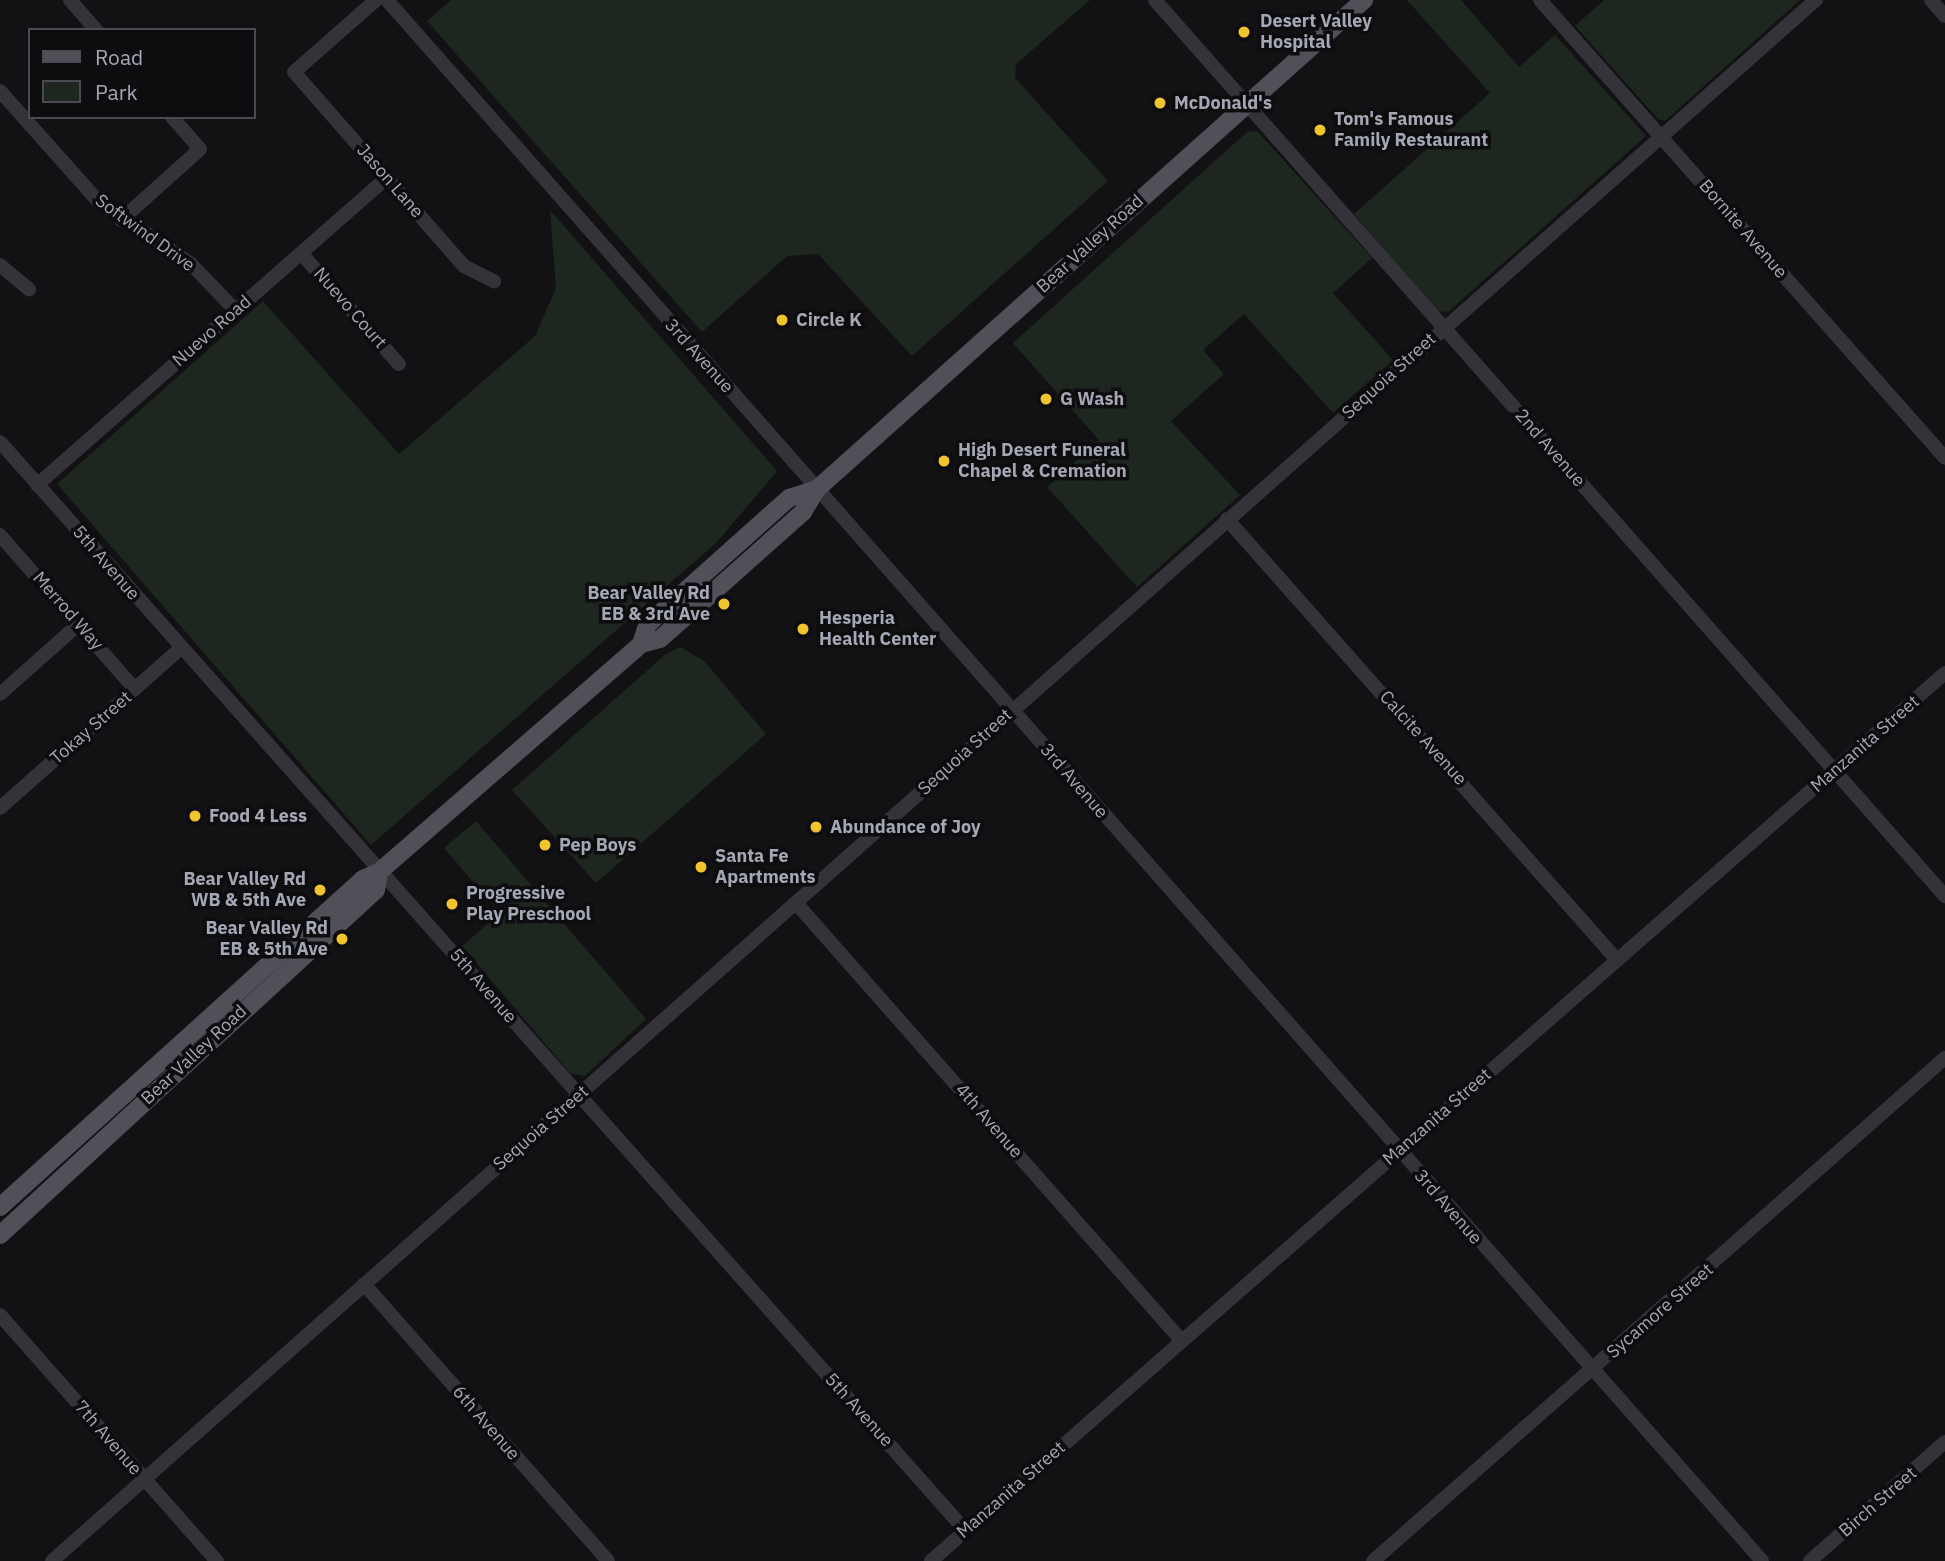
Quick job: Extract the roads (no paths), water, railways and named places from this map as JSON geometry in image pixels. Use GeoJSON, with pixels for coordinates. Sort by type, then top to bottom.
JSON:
{"type":"FeatureCollection","features":[{"type":"Feature","properties":{"kind":"main road","name":"Bear Valley Road"},"geometry":{"type":"LineString","coordinates":[[0,1207],[172,1047],[363,879],[379,872],[641,644],[660,639],[803,512],[817,489],[1364,0]]}},
{"type":"Feature","properties":{"kind":"main road","name":"Bear Valley Road"},"geometry":{"type":"LineString","coordinates":[[0,1235],[376,890],[379,872]]}},
{"type":"Feature","properties":{"kind":"main road"},"geometry":{"type":"LineString","coordinates":[[103,1139],[122,1110],[173,1061],[176,1055],[172,1047]]}},
{"type":"Feature","properties":{"kind":"street"},"geometry":{"type":"LineString","coordinates":[[69,0],[94,28]]}},
{"type":"Feature","properties":{"kind":"street","name":"Jason Lane"},"geometry":{"type":"LineString","coordinates":[[376,0],[294,72],[464,266],[494,281]]}},
{"type":"Feature","properties":{"kind":"street","name":"3rd Avenue"},"geometry":{"type":"LineString","coordinates":[[387,0],[1398,1151],[1762,1561]]}},
{"type":"Feature","properties":{"kind":"street","name":"2nd Avenue"},"geometry":{"type":"LineString","coordinates":[[1155,0],[1945,896]]}},
{"type":"Feature","properties":{"kind":"street","name":"Bornite Avenue"},"geometry":{"type":"LineString","coordinates":[[1540,0],[1945,458]]}},
{"type":"Feature","properties":{"kind":"street","name":"Sequoia Street"},"geometry":{"type":"LineString","coordinates":[[52,1561],[1816,0]]}},
{"type":"Feature","properties":{"kind":"street"},"geometry":{"type":"LineString","coordinates":[[1931,0],[1945,16]]}},
{"type":"Feature","properties":{"kind":"street","name":"Softwind Drive"},"geometry":{"type":"LineString","coordinates":[[0,91],[97,200],[121,220],[191,264],[236,311]]}},
{"type":"Feature","properties":{"kind":"street"},"geometry":{"type":"LineString","coordinates":[[121,220],[200,149],[174,119]]}},
{"type":"Feature","properties":{"kind":"street","name":"Nuevo Road"},"geometry":{"type":"LineString","coordinates":[[37,485],[387,177]]}},
{"type":"Feature","properties":{"kind":"street","name":"Nuevo Court"},"geometry":{"type":"LineString","coordinates":[[301,253],[399,364]]}},
{"type":"Feature","properties":{"kind":"street"},"geometry":{"type":"LineString","coordinates":[[0,265],[29,289]]}},
{"type":"Feature","properties":{"kind":"street","name":"5th Avenue"},"geometry":{"type":"LineString","coordinates":[[0,442],[965,1531]]}},
{"type":"Feature","properties":{"kind":"street","name":"Calcite Avenue"},"geometry":{"type":"LineString","coordinates":[[1227,519],[1616,960]]}},
{"type":"Feature","properties":{"kind":"street","name":"Merrod Way"},"geometry":{"type":"LineString","coordinates":[[0,535],[135,689]]}},
{"type":"Feature","properties":{"kind":"street"},"geometry":{"type":"LineString","coordinates":[[0,694],[79,623]]}},
{"type":"Feature","properties":{"kind":"street","name":"Tokay Street"},"geometry":{"type":"LineString","coordinates":[[0,808],[181,648]]}},
{"type":"Feature","properties":{"kind":"street","name":"Manzanita Street"},"geometry":{"type":"LineString","coordinates":[[931,1561],[1945,673]]}},
{"type":"Feature","properties":{"kind":"street","name":"4th Avenue"},"geometry":{"type":"LineString","coordinates":[[796,903],[1181,1340]]}},
{"type":"Feature","properties":{"kind":"street","name":"Sycamore Street"},"geometry":{"type":"LineString","coordinates":[[1373,1561],[1945,1058]]}},
{"type":"Feature","properties":{"kind":"street","name":"6th Avenue"},"geometry":{"type":"LineString","coordinates":[[364,1284],[608,1561]]}},
{"type":"Feature","properties":{"kind":"street","name":"7th Avenue"},"geometry":{"type":"LineString","coordinates":[[0,1315],[217,1561]]}},
{"type":"Feature","properties":{"kind":"street","name":"Birch Street"},"geometry":{"type":"LineString","coordinates":[[1810,1561],[1945,1443]]}},
{"type":"Feature","properties":{"kind":"place","name":"Desert Valley Hospital"},"geometry":{"type":"Point","coordinates":[1244,32]}},
{"type":"Feature","properties":{"kind":"place","name":"McDonald's"},"geometry":{"type":"Point","coordinates":[1160,103]}},
{"type":"Feature","properties":{"kind":"place","name":"Tom's Famous Family Restaurant"},"geometry":{"type":"Point","coordinates":[1320,130]}},
{"type":"Feature","properties":{"kind":"place","name":"Circle K"},"geometry":{"type":"Point","coordinates":[782,320]}},
{"type":"Feature","properties":{"kind":"place","name":"G Wash"},"geometry":{"type":"Point","coordinates":[1046,399]}},
{"type":"Feature","properties":{"kind":"place","name":"High Desert Funeral Chapel & Cremation"},"geometry":{"type":"Point","coordinates":[944,461]}},
{"type":"Feature","properties":{"kind":"place","name":"Bear Valley Rd EB & 3rd Ave"},"geometry":{"type":"Point","coordinates":[724,604]}},
{"type":"Feature","properties":{"kind":"place","name":"Hesperia Health Center"},"geometry":{"type":"Point","coordinates":[803,629]}},
{"type":"Feature","properties":{"kind":"place","name":"Food 4 Less"},"geometry":{"type":"Point","coordinates":[195,816]}},
{"type":"Feature","properties":{"kind":"place","name":"Abundance of Joy"},"geometry":{"type":"Point","coordinates":[816,827]}},
{"type":"Feature","properties":{"kind":"place","name":"Pep Boys"},"geometry":{"type":"Point","coordinates":[545,845]}},
{"type":"Feature","properties":{"kind":"place","name":"Santa Fe Apartments"},"geometry":{"type":"Point","coordinates":[701,867]}},
{"type":"Feature","properties":{"kind":"place","name":"Bear Valley Rd WB & 5th Ave"},"geometry":{"type":"Point","coordinates":[320,890]}},
{"type":"Feature","properties":{"kind":"place","name":"Progressive Play Preschool"},"geometry":{"type":"Point","coordinates":[452,904]}},
{"type":"Feature","properties":{"kind":"place","name":"Bear Valley Rd EB & 5th Ave"},"geometry":{"type":"Point","coordinates":[342,939]}}]}
